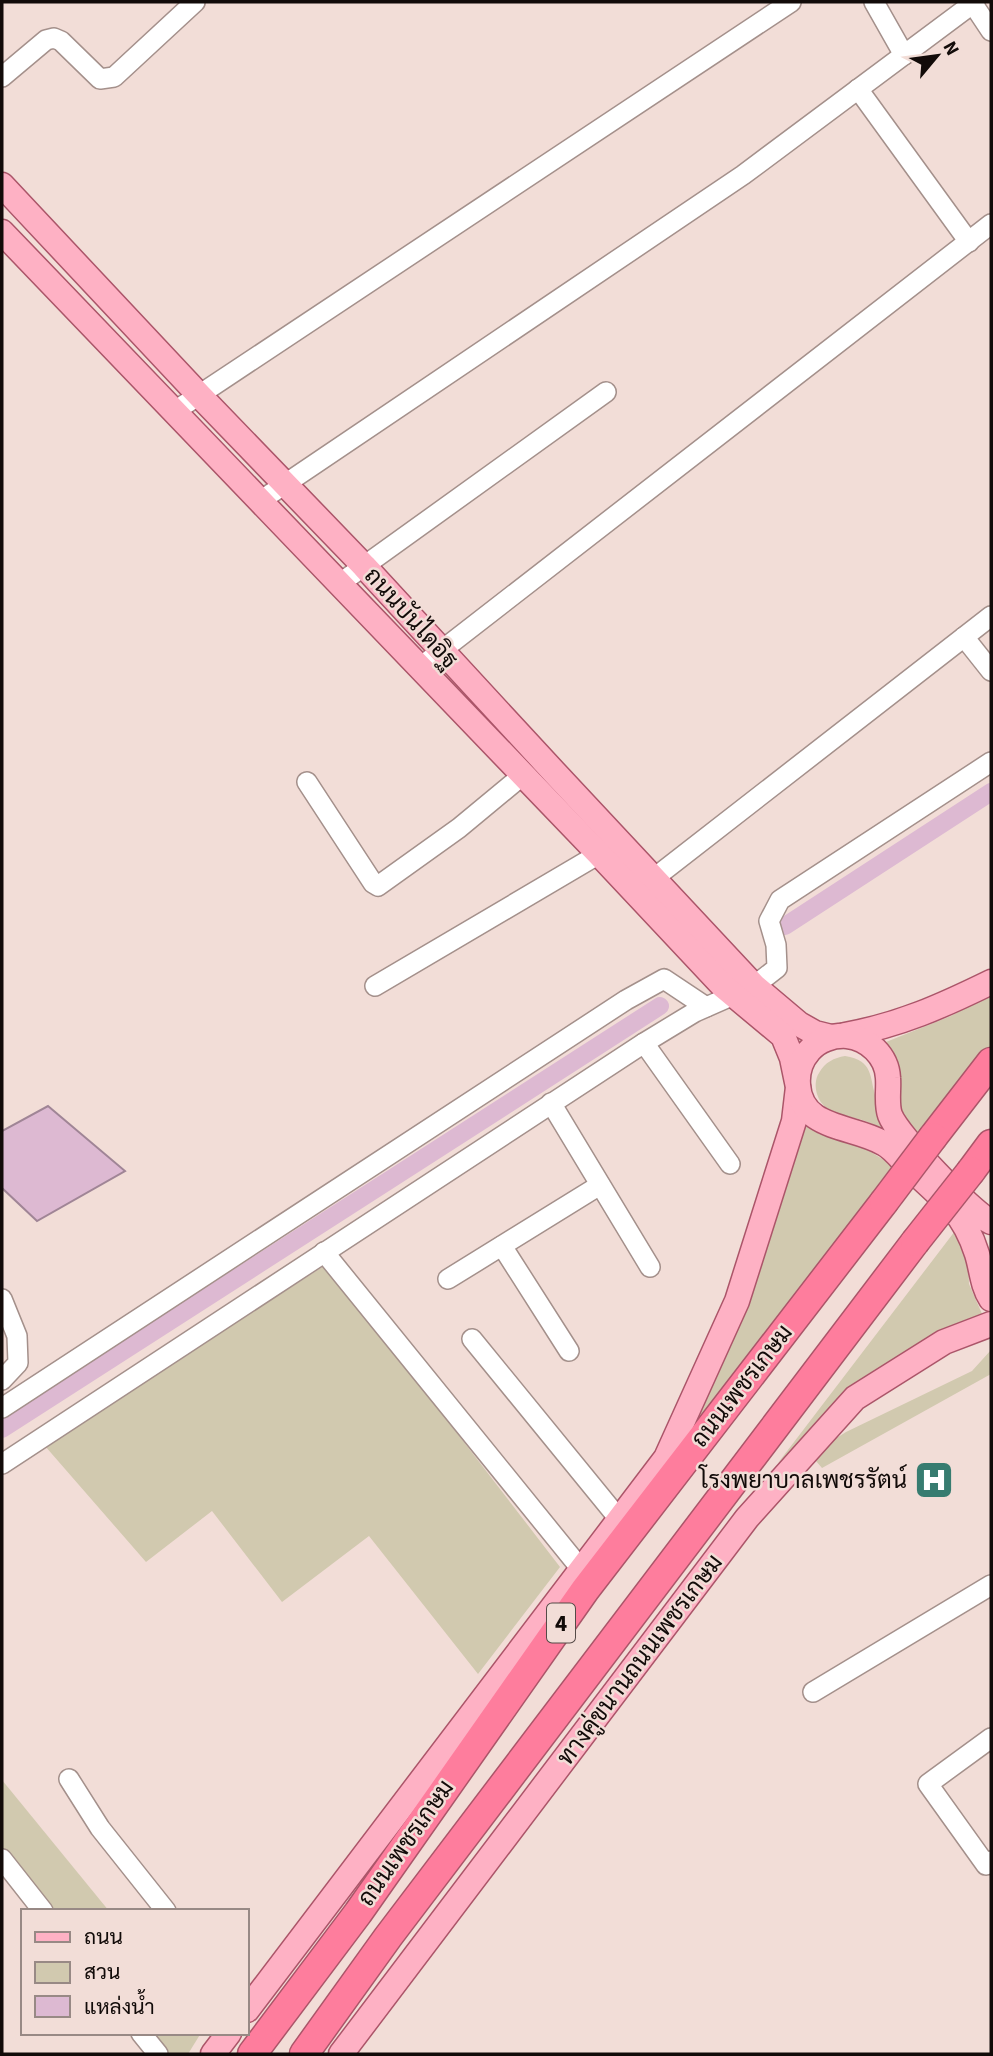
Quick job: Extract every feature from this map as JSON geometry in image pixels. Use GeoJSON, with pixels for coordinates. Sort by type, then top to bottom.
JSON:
{"type":"FeatureCollection","features":[{"type":"Feature","properties":{"kind":"highway","name":"ถนนเพชรเกษม"},"geometry":{"type":"LineString","coordinates":[[252,2054],[358,1913],[584,1590],[991,1062]]}},
{"type":"Feature","properties":{"kind":"highway","name":"ถนนเพชรเกษม"},"geometry":{"type":"LineString","coordinates":[[304,2054],[388,1937],[991,1144]]}},
{"type":"Feature","properties":{"kind":"main road","name":"ถนนบันไดอิฐ"},"geometry":{"type":"LineString","coordinates":[[2,184],[199,395],[365,566],[653,878],[783,1036],[792,1058],[797,1087]]}},
{"type":"Feature","properties":{"kind":"main road","name":"ถนนบันไดอิฐ"},"geometry":{"type":"LineString","coordinates":[[4,237],[175,411],[599,854],[634,894],[744,990],[815,1033],[854,1037],[866,1042],[878,1052],[886,1065],[890,1114],[901,1134],[966,1201],[991,1222]]}},
{"type":"Feature","properties":{"kind":"main road"},"geometry":{"type":"LineString","coordinates":[[991,982],[929,1012],[871,1030],[819,1042],[802,1062],[797,1087],[804,1106],[815,1118],[886,1144],[954,1210],[977,1254],[986,1291],[991,1299]]}},
{"type":"Feature","properties":{"kind":"main road","name":"4"},"geometry":{"type":"LineString","coordinates":[[248,2005],[666,1458],[737,1301],[794,1121],[797,1087]]}},
{"type":"Feature","properties":{"kind":"main road","name":"ทางคู่ขนานถนนเพชรเกษม"},"geometry":{"type":"LineString","coordinates":[[341,2054],[747,1518],[855,1398],[944,1342],[991,1324]]}},
{"type":"Feature","properties":{"kind":"main road"},"geometry":{"type":"LineString","coordinates":[[213,2054],[227,2035]]}},
{"type":"Feature","properties":{"kind":"street"},"geometry":{"type":"LineString","coordinates":[[2,77],[46,40],[54,37],[100,79],[114,77],[195,2]]}},
{"type":"Feature","properties":{"kind":"street"},"geometry":{"type":"LineString","coordinates":[[175,411],[791,2]]}},
{"type":"Feature","properties":{"kind":"street"},"geometry":{"type":"LineString","coordinates":[[874,2],[904,55]]}},
{"type":"Feature","properties":{"kind":"street"},"geometry":{"type":"LineString","coordinates":[[260,501],[743,175],[974,3],[991,31]]}},
{"type":"Feature","properties":{"kind":"street"},"geometry":{"type":"LineString","coordinates":[[858,89],[969,242]]}},
{"type":"Feature","properties":{"kind":"street"},"geometry":{"type":"LineString","coordinates":[[419,668],[991,225]]}},
{"type":"Feature","properties":{"kind":"street"},"geometry":{"type":"LineString","coordinates":[[340,584],[606,392]]}},
{"type":"Feature","properties":{"kind":"street"},"geometry":{"type":"LineString","coordinates":[[634,894],[991,616]]}},
{"type":"Feature","properties":{"kind":"street"},"geometry":{"type":"LineString","coordinates":[[964,636],[991,671]]}},
{"type":"Feature","properties":{"kind":"street"},"geometry":{"type":"LineString","coordinates":[[2,1464],[644,1043],[706,1007],[744,990],[778,968],[776,945],[769,921],[780,900],[991,762]]}},
{"type":"Feature","properties":{"kind":"street"},"geometry":{"type":"LineString","coordinates":[[307,782],[373,883],[378,886],[459,828],[523,775]]}},
{"type":"Feature","properties":{"kind":"street"},"geometry":{"type":"LineString","coordinates":[[375,986],[599,854]]}},
{"type":"Feature","properties":{"kind":"street"},"geometry":{"type":"LineString","coordinates":[[2,1409],[654,984],[664,979],[706,1007]]}},
{"type":"Feature","properties":{"kind":"street"},"geometry":{"type":"LineString","coordinates":[[644,1043],[730,1164]]}},
{"type":"Feature","properties":{"kind":"street"},"geometry":{"type":"LineString","coordinates":[[551,1103],[650,1267]]}},
{"type":"Feature","properties":{"kind":"street"},"geometry":{"type":"LineString","coordinates":[[449,1279],[600,1185]]}},
{"type":"Feature","properties":{"kind":"street"},"geometry":{"type":"LineString","coordinates":[[502,1246],[569,1351]]}},
{"type":"Feature","properties":{"kind":"street"},"geometry":{"type":"LineString","coordinates":[[324,1252],[581,1569]]}},
{"type":"Feature","properties":{"kind":"street"},"geometry":{"type":"LineString","coordinates":[[2,1299],[17,1336],[18,1363],[2,1380]]}},
{"type":"Feature","properties":{"kind":"street"},"geometry":{"type":"LineString","coordinates":[[472,1339],[619,1519]]}},
{"type":"Feature","properties":{"kind":"street"},"geometry":{"type":"LineString","coordinates":[[813,1692],[991,1585]]}},
{"type":"Feature","properties":{"kind":"street"},"geometry":{"type":"LineString","coordinates":[[991,1738],[928,1784],[986,1865],[991,1861]]}},
{"type":"Feature","properties":{"kind":"street"},"geometry":{"type":"LineString","coordinates":[[69,1779],[100,1828],[164,1909]]}},
{"type":"Feature","properties":{"kind":"street"},"geometry":{"type":"LineString","coordinates":[[2,1859],[41,1909]]}},
{"type":"Feature","properties":{"kind":"street"},"geometry":{"type":"LineString","coordinates":[[143,2035],[158,2054]]}},
{"type":"Feature","properties":{"kind":"green space"},"geometry":{"type":"Polygon","coordinates":[[[991,993],[991,1049],[930,1127],[915,1135],[900,1114],[895,1062],[886,1042],[951,1016],[991,993]]]}},
{"type":"Feature","properties":{"kind":"green space"},"geometry":{"type":"Polygon","coordinates":[[[845,1056],[866,1066],[878,1104],[898,1144],[872,1124],[832,1111],[821,1102],[817,1094],[816,1080],[821,1069],[834,1059],[845,1056]]]}},
{"type":"Feature","properties":{"kind":"green space"},"geometry":{"type":"Polygon","coordinates":[[[804,1120],[819,1134],[850,1139],[892,1165],[879,1191],[659,1484],[804,1120]]]}},
{"type":"Feature","properties":{"kind":"green space"},"geometry":{"type":"Polygon","coordinates":[[[955,1231],[968,1258],[969,1284],[983,1316],[863,1379],[778,1463],[955,1231]]]}},
{"type":"Feature","properties":{"kind":"green space"},"geometry":{"type":"Polygon","coordinates":[[[327,1264],[560,1567],[478,1674],[369,1536],[282,1602],[212,1511],[146,1562],[45,1446],[327,1264]]]}},
{"type":"Feature","properties":{"kind":"green space"},"geometry":{"type":"Polygon","coordinates":[[[991,1350],[991,1374],[822,1468],[816,1461],[824,1446],[846,1432],[972,1371],[991,1350]]]}},
{"type":"Feature","properties":{"kind":"green space"},"geometry":{"type":"Polygon","coordinates":[[[2,1780],[107,1909],[37,1909],[2,1864],[2,1780]]]}},
{"type":"Feature","properties":{"kind":"green space"},"geometry":{"type":"Polygon","coordinates":[[[138,2035],[200,2035],[188,2054],[152,2054],[138,2035]]]}},
{"type":"Feature","properties":{"kind":"water"},"geometry":{"type":"Polygon","coordinates":[[[48,1106],[125,1171],[37,1221],[2,1188],[2,1131],[48,1106]]]}},
{"type":"Feature","properties":{"kind":"waterway"},"geometry":{"type":"LineString","coordinates":[[785,926],[991,792]]}},
{"type":"Feature","properties":{"kind":"waterway"},"geometry":{"type":"LineString","coordinates":[[2,1429],[660,1006]]}},
{"type":"Feature","properties":{"kind":"place","name":"โรงพยาบาลเพชรรัตน์"},"geometry":{"type":"Point","coordinates":[934,1480]}}]}
